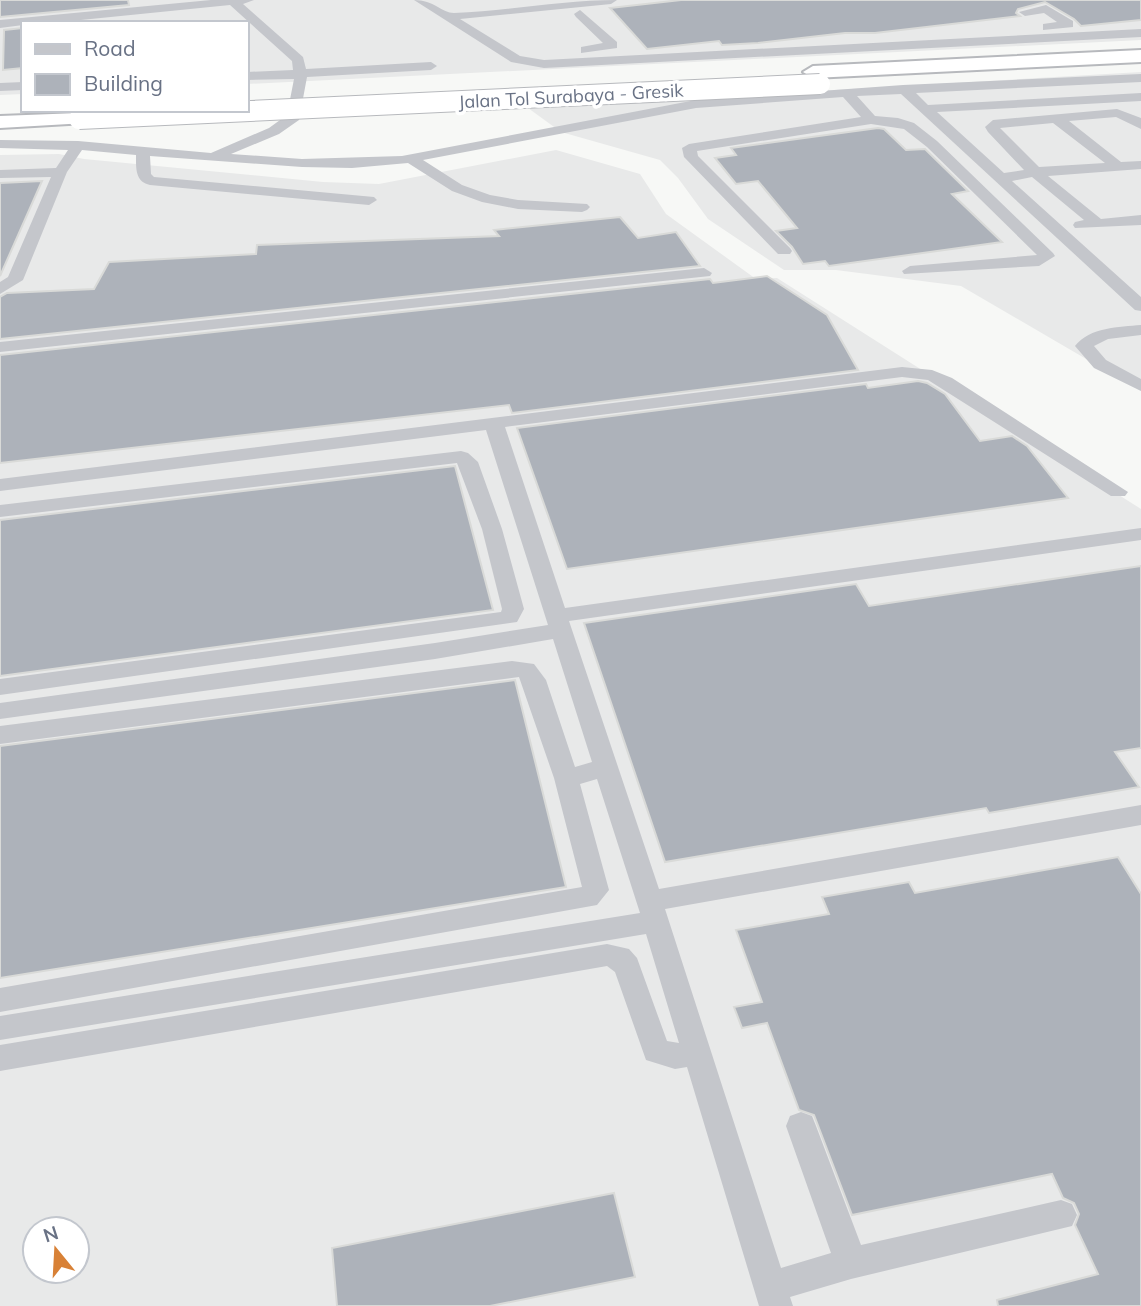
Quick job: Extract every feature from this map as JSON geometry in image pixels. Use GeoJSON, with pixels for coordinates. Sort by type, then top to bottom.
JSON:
{"type":"FeatureCollection","features":[{"type":"Feature","properties":{"kind":"highway","name":"Jalan Tol Surabaya - Gresik"},"geometry":{"type":"LineString","coordinates":[[248,109],[817,78],[1141,56]]}},
{"type":"Feature","properties":{"kind":"highway","name":"Jalan Tol Surabaya - Gresik"},"geometry":{"type":"LineString","coordinates":[[248,99],[1141,64]]}},
{"type":"Feature","properties":{"kind":"highway"},"geometry":{"type":"LineString","coordinates":[[0,111],[21,110]]}},
{"type":"Feature","properties":{"kind":"highway","name":"Jalan Tol Surabaya - Gresik"},"geometry":{"type":"LineString","coordinates":[[0,122],[190,112]]}},
{"type":"Feature","properties":{"kind":"street"},"geometry":{"type":"LineString","coordinates":[[30,21],[248,0]]}},
{"type":"Feature","properties":{"kind":"street"},"geometry":{"type":"LineString","coordinates":[[420,0],[516,59],[528,62],[619,52],[580,14]]}},
{"type":"Feature","properties":{"kind":"street"},"geometry":{"type":"LineString","coordinates":[[448,17],[611,0]]}},
{"type":"Feature","properties":{"kind":"street"},"geometry":{"type":"LineString","coordinates":[[215,156],[274,131],[294,117],[302,74],[298,60],[232,1]]}},
{"type":"Feature","properties":{"kind":"street"},"geometry":{"type":"LineString","coordinates":[[541,7],[551,20]]}},
{"type":"Feature","properties":{"kind":"street"},"geometry":{"type":"LineString","coordinates":[[1062,37],[1021,9],[1046,9],[1069,24],[1080,27],[1126,23],[1141,33]]}},
{"type":"Feature","properties":{"kind":"street"},"geometry":{"type":"LineString","coordinates":[[0,24],[21,22]]}},
{"type":"Feature","properties":{"kind":"street"},"geometry":{"type":"LineString","coordinates":[[1047,27],[1069,24]]}},
{"type":"Feature","properties":{"kind":"street"},"geometry":{"type":"LineString","coordinates":[[469,30],[494,27]]}},
{"type":"Feature","properties":{"kind":"street"},"geometry":{"type":"LineString","coordinates":[[895,46],[899,37],[903,36],[995,27]]}},
{"type":"Feature","properties":{"kind":"street"},"geometry":{"type":"LineString","coordinates":[[527,49],[591,56],[895,46],[1141,33]]}},
{"type":"Feature","properties":{"kind":"street"},"geometry":{"type":"LineString","coordinates":[[248,76],[431,66]]}},
{"type":"Feature","properties":{"kind":"street"},"geometry":{"type":"LineString","coordinates":[[0,144],[78,145],[320,164],[410,158],[696,104],[903,89],[1141,78]]}},
{"type":"Feature","properties":{"kind":"street"},"geometry":{"type":"LineString","coordinates":[[0,87],[21,86]]}},
{"type":"Feature","properties":{"kind":"street"},"geometry":{"type":"LineString","coordinates":[[903,89],[1141,306]]}},
{"type":"Feature","properties":{"kind":"street"},"geometry":{"type":"LineString","coordinates":[[846,93],[871,120]]}},
{"type":"Feature","properties":{"kind":"street"},"geometry":{"type":"LineString","coordinates":[[925,109],[1141,97]]}},
{"type":"Feature","properties":{"kind":"street"},"geometry":{"type":"LineString","coordinates":[[1097,223],[1035,172],[992,127],[1007,121],[1117,113],[1133,118],[1141,125]]}},
{"type":"Feature","properties":{"kind":"street"},"geometry":{"type":"LineString","coordinates":[[1056,118],[1120,168]]}},
{"type":"Feature","properties":{"kind":"street"},"geometry":{"type":"LineString","coordinates":[[784,251],[691,157],[689,148],[871,120],[898,122],[909,126],[932,144],[1047,256],[1039,261],[910,271]]}},
{"type":"Feature","properties":{"kind":"street"},"geometry":{"type":"LineString","coordinates":[[0,289],[15,280],[60,172],[78,145]]}},
{"type":"Feature","properties":{"kind":"street"},"geometry":{"type":"LineString","coordinates":[[143,150],[144,176],[150,181],[369,200]]}},
{"type":"Feature","properties":{"kind":"street"},"geometry":{"type":"LineString","coordinates":[[410,158],[449,184],[487,200],[539,206],[582,206]]}},
{"type":"Feature","properties":{"kind":"street"},"geometry":{"type":"LineString","coordinates":[[1002,178],[1035,172],[1141,165]]}},
{"type":"Feature","properties":{"kind":"street"},"geometry":{"type":"LineString","coordinates":[[0,174],[60,172]]}},
{"type":"Feature","properties":{"kind":"street"},"geometry":{"type":"LineString","coordinates":[[1058,228],[1141,220]]}},
{"type":"Feature","properties":{"kind":"street"},"geometry":{"type":"LineString","coordinates":[[0,347],[704,273]]}},
{"type":"Feature","properties":{"kind":"street"},"geometry":{"type":"LineString","coordinates":[[1141,330],[1104,335],[1089,340],[1084,345],[1100,364],[1141,387]]}},
{"type":"Feature","properties":{"kind":"street"},"geometry":{"type":"LineString","coordinates":[[0,485],[902,372],[925,373],[946,382],[1118,492]]}},
{"type":"Feature","properties":{"kind":"street"},"geometry":{"type":"LineString","coordinates":[[494,424],[653,911],[773,1297],[851,1264],[1061,1215]]}},
{"type":"Feature","properties":{"kind":"street"},"geometry":{"type":"LineString","coordinates":[[251,454],[254,480]]}},
{"type":"Feature","properties":{"kind":"street"},"geometry":{"type":"LineString","coordinates":[[0,511],[461,457],[468,462],[492,529],[513,609],[509,617],[274,674],[0,735]]}},
{"type":"Feature","properties":{"kind":"street"},"geometry":{"type":"LineString","coordinates":[[492,529],[527,524]]}},
{"type":"Feature","properties":{"kind":"street"},"geometry":{"type":"LineString","coordinates":[[0,711],[435,651],[560,623],[1141,534]]}},
{"type":"Feature","properties":{"kind":"street"},"geometry":{"type":"LineString","coordinates":[[0,687],[274,674],[526,670],[534,680],[596,883],[596,890],[588,898],[0,1000]]}},
{"type":"Feature","properties":{"kind":"street"},"geometry":{"type":"LineString","coordinates":[[566,778],[606,768]]}},
{"type":"Feature","properties":{"kind":"street"},"geometry":{"type":"LineString","coordinates":[[0,1058],[317,990],[653,911],[1138,820]]}},
{"type":"Feature","properties":{"kind":"street"},"geometry":{"type":"LineString","coordinates":[[315,946],[317,990]]}},
{"type":"Feature","properties":{"kind":"street"},"geometry":{"type":"LineString","coordinates":[[0,1028],[613,956],[623,960],[627,966],[656,1051],[675,1056],[695,1053]]}},
{"type":"Feature","properties":{"kind":"street"},"geometry":{"type":"LineString","coordinates":[[801,1126],[851,1264]]}},
{"type":"Feature","properties":{"kind":"shaded area"},"geometry":{"type":"Polygon","coordinates":[[[0,0],[1141,0],[1141,40],[248,84],[248,21],[21,21],[21,94],[0,95],[0,0]]]}},
{"type":"Feature","properties":{"kind":"shaded area"},"geometry":{"type":"Polygon","coordinates":[[[1141,72],[1141,391],[961,286],[836,270],[784,270],[708,219],[678,178],[660,160],[561,132],[528,108],[1141,72]]]}},
{"type":"Feature","properties":{"kind":"shaded area"},"geometry":{"type":"Polygon","coordinates":[[[556,150],[640,174],[666,214],[756,279],[777,278],[1141,509],[1141,1306],[0,1306],[0,155],[59,154],[84,159],[323,182],[379,184],[556,150]]]}},
{"type":"Feature","properties":{"kind":"building"},"geometry":{"type":"Polygon","coordinates":[[[0,0],[128,0],[129,5],[0,17],[0,0]]]}},
{"type":"Feature","properties":{"kind":"building"},"geometry":{"type":"Polygon","coordinates":[[[681,0],[1141,0],[1141,20],[1081,26],[1045,2],[1018,9],[1016,13],[1020,16],[875,33],[845,33],[722,45],[719,41],[647,49],[610,8],[681,0]]]}},
{"type":"Feature","properties":{"kind":"building"},"geometry":{"type":"Polygon","coordinates":[[[21,28],[21,68],[3,70],[4,30],[21,28]]]}},
{"type":"Feature","properties":{"kind":"building"},"geometry":{"type":"Polygon","coordinates":[[[884,129],[906,150],[925,149],[968,191],[952,194],[1002,242],[829,266],[825,261],[803,264],[792,247],[776,231],[797,228],[758,181],[736,184],[715,158],[736,155],[731,148],[884,129]]]}},
{"type":"Feature","properties":{"kind":"building"},"geometry":{"type":"Polygon","coordinates":[[[42,181],[0,276],[0,183],[42,181]]]}},
{"type":"Feature","properties":{"kind":"building"},"geometry":{"type":"Polygon","coordinates":[[[620,217],[638,238],[676,232],[700,266],[0,339],[0,297],[7,293],[94,289],[109,262],[256,254],[257,245],[499,236],[494,230],[620,217]]]}},
{"type":"Feature","properties":{"kind":"building"},"geometry":{"type":"Polygon","coordinates":[[[767,276],[827,315],[858,370],[512,413],[509,405],[0,463],[0,355],[710,279],[713,283],[767,276]]]}},
{"type":"Feature","properties":{"kind":"building"},"geometry":{"type":"Polygon","coordinates":[[[918,381],[927,383],[945,394],[980,441],[1012,436],[1027,446],[1068,498],[567,569],[517,428],[866,384],[868,388],[918,381]]]}},
{"type":"Feature","properties":{"kind":"building"},"geometry":{"type":"Polygon","coordinates":[[[455,466],[493,610],[0,676],[0,520],[455,466]]]}},
{"type":"Feature","properties":{"kind":"building"},"geometry":{"type":"Polygon","coordinates":[[[1141,566],[1141,748],[1115,752],[1139,787],[989,813],[986,808],[665,862],[584,623],[856,584],[869,606],[1141,566]]]}},
{"type":"Feature","properties":{"kind":"building"},"geometry":{"type":"Polygon","coordinates":[[[515,680],[566,887],[0,978],[0,746],[515,680]]]}},
{"type":"Feature","properties":{"kind":"building"},"geometry":{"type":"Polygon","coordinates":[[[1118,857],[1141,894],[1141,1306],[998,1306],[997,1300],[1098,1274],[1075,1225],[1079,1214],[1074,1203],[1063,1198],[1052,1174],[852,1215],[814,1115],[799,1110],[767,1023],[742,1028],[734,1007],[762,1002],[736,930],[829,914],[822,897],[909,882],[915,893],[1118,857]]]}},
{"type":"Feature","properties":{"kind":"building"},"geometry":{"type":"Polygon","coordinates":[[[614,1193],[635,1277],[490,1306],[337,1306],[332,1248],[614,1193]]]}}]}
